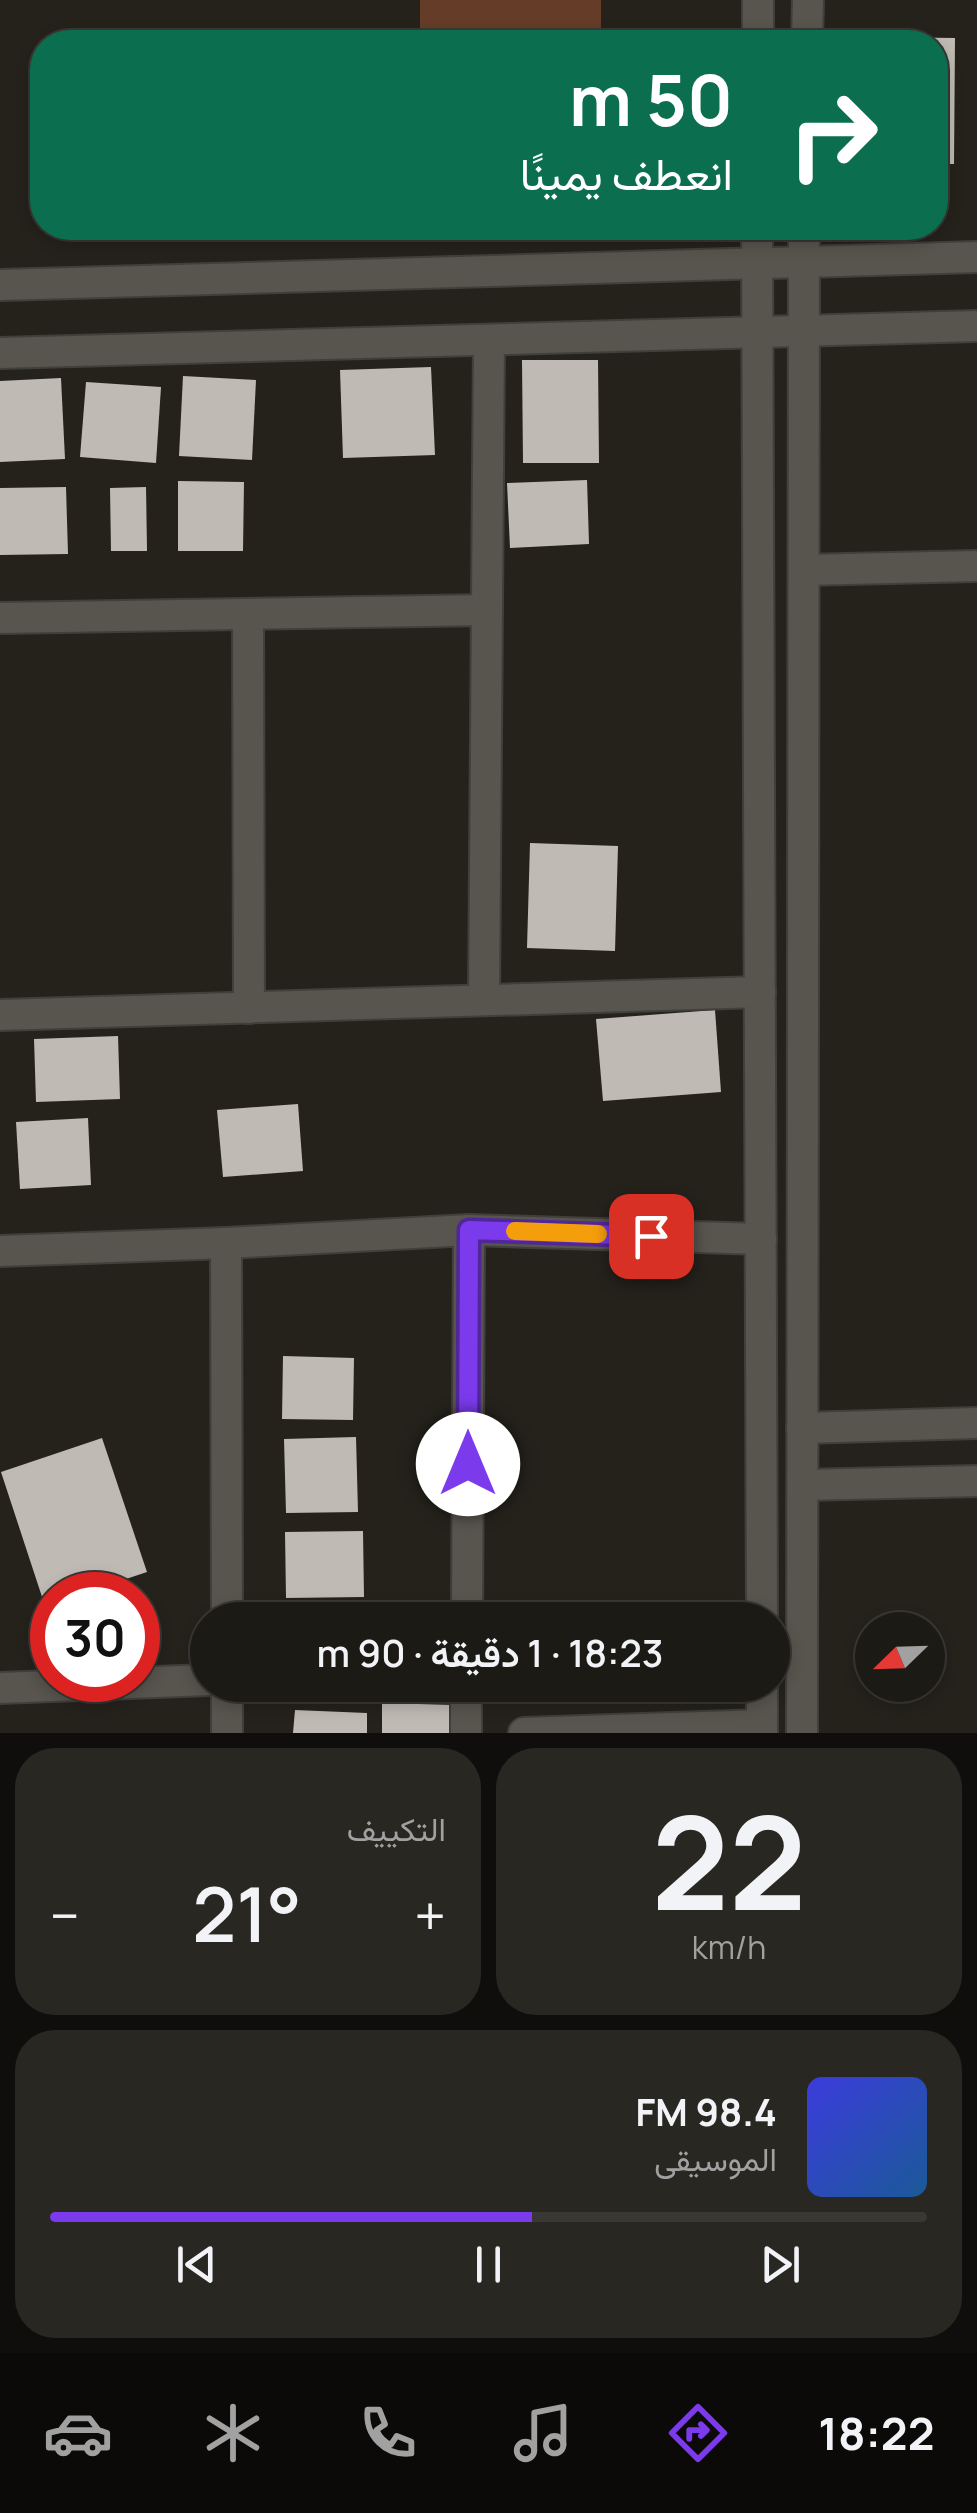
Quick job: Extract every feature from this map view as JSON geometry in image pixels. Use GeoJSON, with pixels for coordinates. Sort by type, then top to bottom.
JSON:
{"type":"FeatureCollection","features":[{"type":"Feature","properties":{"kind":"street"},"geometry":{"type":"LineString","coordinates":[[758,0],[758,30]]}},
{"type":"Feature","properties":{"kind":"street"},"geometry":{"type":"LineString","coordinates":[[807,30],[808,0]]}},
{"type":"Feature","properties":{"kind":"street"},"geometry":{"type":"LineString","coordinates":[[757,240],[762,1602]]}},
{"type":"Feature","properties":{"kind":"street"},"geometry":{"type":"LineString","coordinates":[[802,1733],[804,240]]}},
{"type":"Feature","properties":{"kind":"street"},"geometry":{"type":"LineString","coordinates":[[0,286],[977,257]]}},
{"type":"Feature","properties":{"kind":"street"},"geometry":{"type":"LineString","coordinates":[[0,353],[977,326]]}},
{"type":"Feature","properties":{"kind":"street"},"geometry":{"type":"LineString","coordinates":[[484,1000],[489,340]]}},
{"type":"Feature","properties":{"kind":"street"},"geometry":{"type":"LineString","coordinates":[[804,570],[977,566]]}},
{"type":"Feature","properties":{"kind":"street"},"geometry":{"type":"LineString","coordinates":[[0,618],[487,610]]}},
{"type":"Feature","properties":{"kind":"street"},"geometry":{"type":"LineString","coordinates":[[248,614],[248,1008]]}},
{"type":"Feature","properties":{"kind":"street"},"geometry":{"type":"LineString","coordinates":[[0,1016],[760,992]]}},
{"type":"Feature","properties":{"kind":"street"},"geometry":{"type":"LineString","coordinates":[[0,1251],[469,1230],[760,1239]]}},
{"type":"Feature","properties":{"kind":"street"},"geometry":{"type":"LineString","coordinates":[[467,1602],[469,1230]]}},
{"type":"Feature","properties":{"kind":"street"},"geometry":{"type":"LineString","coordinates":[[226,1243],[227,1602]]}},
{"type":"Feature","properties":{"kind":"street"},"geometry":{"type":"LineString","coordinates":[[802,1428],[977,1423]]}},
{"type":"Feature","properties":{"kind":"street"},"geometry":{"type":"LineString","coordinates":[[803,1485],[977,1481]]}},
{"type":"Feature","properties":{"kind":"street"},"geometry":{"type":"LineString","coordinates":[[0,1688],[190,1681]]}},
{"type":"Feature","properties":{"kind":"street"},"geometry":{"type":"LineString","coordinates":[[227,1702],[227,1733]]}},
{"type":"Feature","properties":{"kind":"street"},"geometry":{"type":"LineString","coordinates":[[466,1702],[466,1733]]}},
{"type":"Feature","properties":{"kind":"street"},"geometry":{"type":"LineString","coordinates":[[524,1733],[762,1729],[762,1702]]}},
{"type":"Feature","properties":{"kind":"shaded area"},"geometry":{"type":"Polygon","coordinates":[[[420,0],[601,0],[601,30],[420,30],[420,0]]]}},
{"type":"Feature","properties":{"kind":"building"},"geometry":{"type":"Polygon","coordinates":[[[948,38],[955,38],[954,164],[948,164],[948,38]]]}},
{"type":"Feature","properties":{"kind":"building"},"geometry":{"type":"Polygon","coordinates":[[[522,360],[598,360],[599,463],[523,463],[522,360]]]}},
{"type":"Feature","properties":{"kind":"building"},"geometry":{"type":"Polygon","coordinates":[[[431,367],[435,455],[343,458],[340,370],[431,367]]]}},
{"type":"Feature","properties":{"kind":"building"},"geometry":{"type":"Polygon","coordinates":[[[183,376],[256,380],[252,460],[179,456],[183,376]]]}},
{"type":"Feature","properties":{"kind":"building"},"geometry":{"type":"Polygon","coordinates":[[[61,378],[65,459],[0,462],[0,381],[61,378]]]}},
{"type":"Feature","properties":{"kind":"building"},"geometry":{"type":"Polygon","coordinates":[[[86,382],[161,387],[156,463],[80,457],[86,382]]]}},
{"type":"Feature","properties":{"kind":"building"},"geometry":{"type":"Polygon","coordinates":[[[587,480],[589,544],[510,548],[507,483],[587,480]]]}},
{"type":"Feature","properties":{"kind":"building"},"geometry":{"type":"Polygon","coordinates":[[[178,481],[244,482],[243,551],[178,551],[178,481]]]}},
{"type":"Feature","properties":{"kind":"building"},"geometry":{"type":"Polygon","coordinates":[[[66,487],[68,554],[0,555],[0,488],[66,487]]]}},
{"type":"Feature","properties":{"kind":"building"},"geometry":{"type":"Polygon","coordinates":[[[146,487],[147,551],[111,551],[110,488],[146,487]]]}},
{"type":"Feature","properties":{"kind":"building"},"geometry":{"type":"Polygon","coordinates":[[[530,843],[618,846],[615,951],[527,948],[530,843]]]}},
{"type":"Feature","properties":{"kind":"building"},"geometry":{"type":"Polygon","coordinates":[[[715,1010],[721,1092],[603,1101],[596,1019],[715,1010]]]}},
{"type":"Feature","properties":{"kind":"building"},"geometry":{"type":"Polygon","coordinates":[[[118,1036],[120,1099],[36,1102],[34,1039],[118,1036]]]}},
{"type":"Feature","properties":{"kind":"building"},"geometry":{"type":"Polygon","coordinates":[[[298,1104],[303,1171],[223,1177],[217,1110],[298,1104]]]}},
{"type":"Feature","properties":{"kind":"building"},"geometry":{"type":"Polygon","coordinates":[[[88,1118],[91,1185],[20,1189],[16,1122],[88,1118]]]}},
{"type":"Feature","properties":{"kind":"building"},"geometry":{"type":"Polygon","coordinates":[[[283,1356],[354,1358],[353,1420],[282,1419],[283,1356]]]}},
{"type":"Feature","properties":{"kind":"building"},"geometry":{"type":"Polygon","coordinates":[[[356,1437],[358,1512],[286,1513],[284,1439],[356,1437]]]}},
{"type":"Feature","properties":{"kind":"building"},"geometry":{"type":"Polygon","coordinates":[[[102,1438],[147,1572],[34,1572],[1,1472],[102,1438]]]}},
{"type":"Feature","properties":{"kind":"building"},"geometry":{"type":"Polygon","coordinates":[[[363,1531],[364,1597],[286,1598],[285,1532],[363,1531]]]}},
{"type":"Feature","properties":{"kind":"building"},"geometry":{"type":"Polygon","coordinates":[[[382,1703],[454,1705],[454,1733],[382,1733],[382,1703]]]}},
{"type":"Feature","properties":{"kind":"building"},"geometry":{"type":"Polygon","coordinates":[[[295,1710],[367,1713],[367,1733],[293,1733],[295,1710]]]}},
{"type":"Feature","properties":{"kind":"slow traffic"},"geometry":{"type":"LineString","coordinates":[[515,1231],[598,1234]]}},
{"type":"Feature","properties":{"kind":"route"},"geometry":{"type":"LineString","coordinates":[[468,1464],[469,1230],[651,1236]]}}]}
